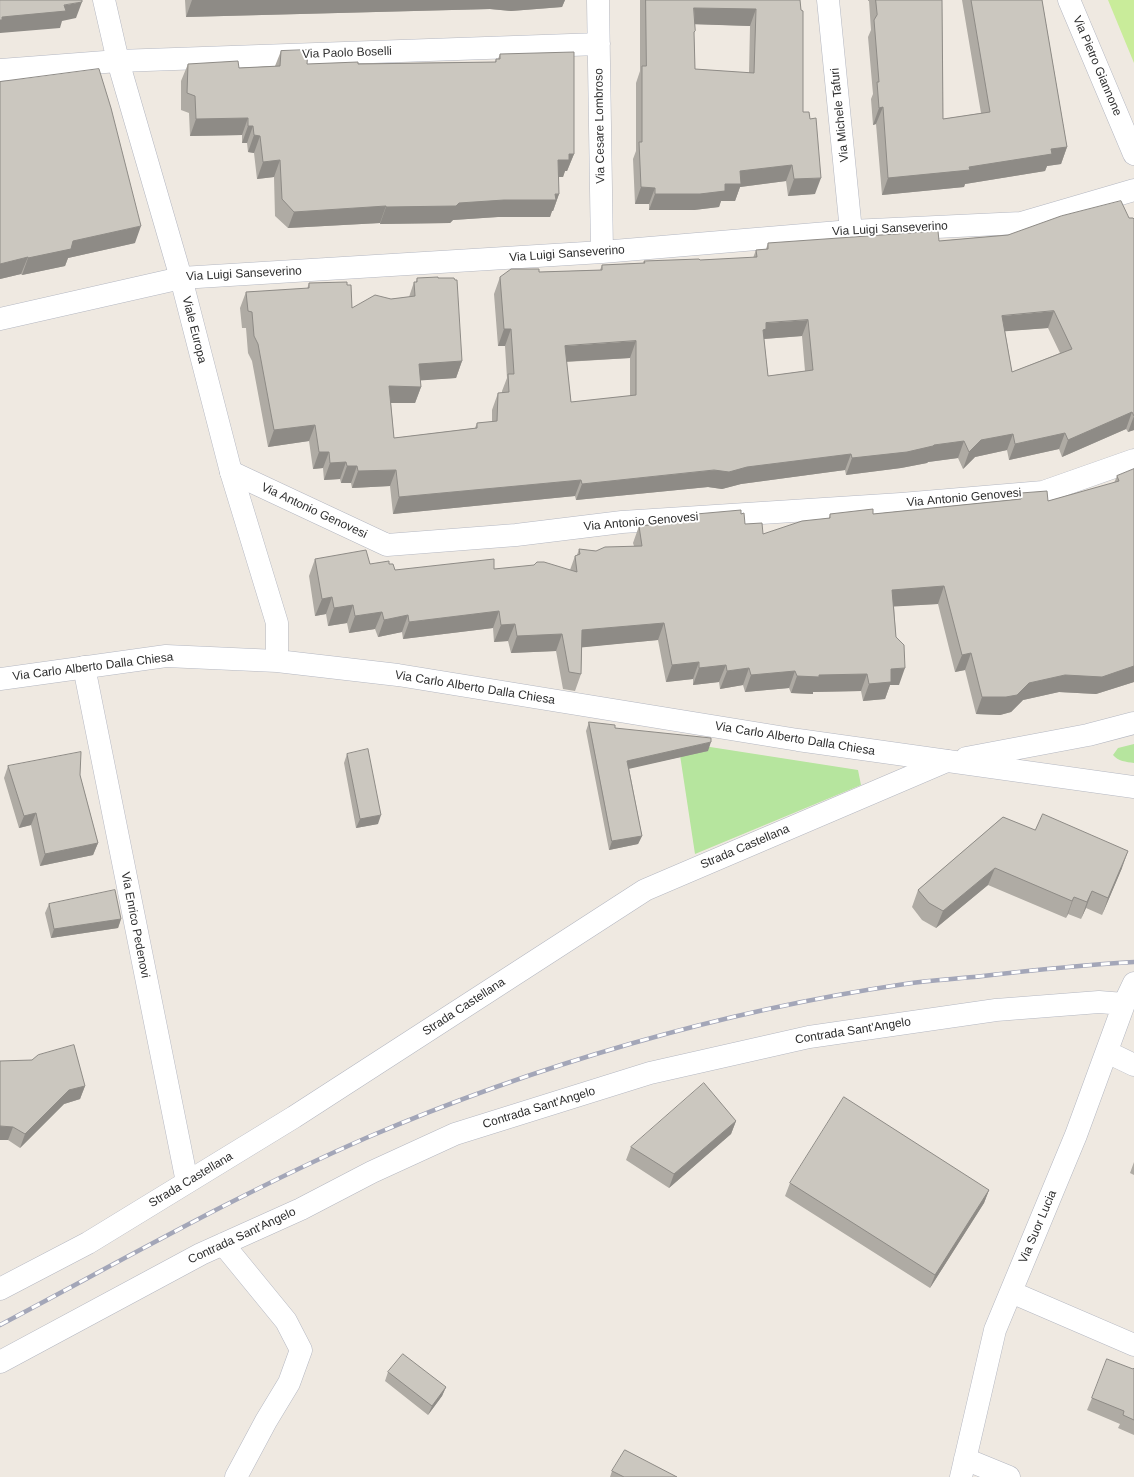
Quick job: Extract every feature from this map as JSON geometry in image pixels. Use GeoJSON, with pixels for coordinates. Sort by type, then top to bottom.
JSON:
{"type":"FeatureCollection","features":[{"type":"Feature","properties":{"kind":"street","name":"Viale Europa"},"geometry":{"type":"LineString","coordinates":[[104,0],[118,61],[181,278],[231,472],[277,623],[278,661]]}},
{"type":"Feature","properties":{"kind":"street","name":"Via Cesare Lombroso"},"geometry":{"type":"LineString","coordinates":[[598,0],[602,252]]}},
{"type":"Feature","properties":{"kind":"street","name":"Via Michele Tafuri"},"geometry":{"type":"LineString","coordinates":[[828,0],[851,231]]}},
{"type":"Feature","properties":{"kind":"street","name":"Via Pietro Giannone"},"geometry":{"type":"LineString","coordinates":[[1069,0],[1134,154]]}},
{"type":"Feature","properties":{"kind":"street","name":"Via Paolo Boselli"},"geometry":{"type":"LineString","coordinates":[[0,70],[118,61],[599,44]]}},
{"type":"Feature","properties":{"kind":"street","name":"Via Luigi Sanseverino"},"geometry":{"type":"LineString","coordinates":[[0,319],[181,278],[602,252],[851,231],[1021,223],[1134,190]]}},
{"type":"Feature","properties":{"kind":"street","name":"Via Antonio Genovesi"},"geometry":{"type":"LineString","coordinates":[[231,472],[387,545],[516,535],[622,522],[893,504],[1043,492],[1134,460]]}},
{"type":"Feature","properties":{"kind":"street","name":"Via Carlo Alberto Dalla Chiesa"},"geometry":{"type":"LineString","coordinates":[[0,679],[166,656],[278,661],[398,675],[798,740],[1134,787]]}},
{"type":"Feature","properties":{"kind":"street","name":"Via Enrico Pedenovi"},"geometry":{"type":"LineString","coordinates":[[84,667],[187,1182]]}},
{"type":"Feature","properties":{"kind":"street"},"geometry":{"type":"LineString","coordinates":[[947,761],[1088,735],[1134,724]]}},
{"type":"Feature","properties":{"kind":"street","name":"Strada Castellana"},"geometry":{"type":"LineString","coordinates":[[0,1289],[88,1243],[294,1117],[645,890],[947,761]]}},
{"type":"Feature","properties":{"kind":"street","name":"Via Suor Lucia"},"geometry":{"type":"LineString","coordinates":[[963,1468],[995,1330],[1076,1135],[1124,1004],[1134,983]]}},
{"type":"Feature","properties":{"kind":"street","name":"Contrada Sant'Angelo"},"geometry":{"type":"LineString","coordinates":[[0,1362],[201,1254],[301,1209],[372,1172],[455,1134],[650,1073],[809,1037],[996,1010],[1099,1002],[1124,1004]]}},
{"type":"Feature","properties":{"kind":"street"},"geometry":{"type":"LineString","coordinates":[[1107,1052],[1134,1065]]}},
{"type":"Feature","properties":{"kind":"street"},"geometry":{"type":"LineString","coordinates":[[223,1244],[286,1321],[300,1350],[289,1383],[266,1421],[236,1477]]}},
{"type":"Feature","properties":{"kind":"street"},"geometry":{"type":"LineString","coordinates":[[1011,1292],[1134,1345]]}},
{"type":"Feature","properties":{"kind":"street"},"geometry":{"type":"LineString","coordinates":[[963,1468],[1009,1477]]}},
{"type":"Feature","properties":{"kind":"green space"},"geometry":{"type":"Polygon","coordinates":[[[1108,0],[1134,0],[1134,63],[1108,0]]]}},
{"type":"Feature","properties":{"kind":"green space"},"geometry":{"type":"Polygon","coordinates":[[[678,742],[858,770],[861,785],[695,854],[678,742]]]}},
{"type":"Feature","properties":{"kind":"green space"},"geometry":{"type":"Polygon","coordinates":[[[1134,744],[1134,763],[1125,762],[1113,755],[1118,748],[1134,744]]]}},
{"type":"Feature","properties":{"kind":"building"},"geometry":{"type":"Polygon","coordinates":[[[0,0],[82,0],[82,2],[64,5],[66,11],[2,17],[2,20],[0,20],[0,0]]]}},
{"type":"Feature","properties":{"kind":"building"},"geometry":{"type":"Polygon","coordinates":[[[646,0],[800,0],[801,10],[803,11],[803,112],[809,112],[810,119],[816,118],[821,178],[794,179],[792,165],[740,171],[741,184],[725,184],[725,191],[700,194],[655,194],[655,188],[641,187],[639,142],[642,142],[642,66],[646,66],[646,0]],[[694,8],[695,69],[754,73],[756,9],[694,8]]]}},
{"type":"Feature","properties":{"kind":"building"},"geometry":{"type":"Polygon","coordinates":[[[876,0],[942,0],[943,119],[990,112],[971,0],[1042,0],[1067,147],[1051,149],[1052,154],[969,167],[970,170],[888,178],[883,107],[879,108],[877,82],[879,82],[874,20],[877,15],[876,0]]]}},
{"type":"Feature","properties":{"kind":"building"},"geometry":{"type":"Polygon","coordinates":[[[308,50],[307,64],[358,62],[358,64],[496,62],[496,59],[500,59],[500,54],[574,52],[574,154],[569,154],[569,160],[558,160],[559,194],[555,194],[556,200],[504,200],[459,203],[456,206],[386,206],[294,212],[282,199],[280,160],[263,162],[260,136],[254,135],[253,126],[248,126],[248,118],[196,119],[195,96],[187,93],[188,64],[238,61],[239,68],[280,66],[281,51],[308,50]]]}},
{"type":"Feature","properties":{"kind":"building"},"geometry":{"type":"Polygon","coordinates":[[[99,69],[111,108],[141,226],[73,241],[71,249],[0,264],[0,82],[99,69]]]}},
{"type":"Feature","properties":{"kind":"building"},"geometry":{"type":"Polygon","coordinates":[[[1121,201],[1129,218],[1134,219],[1134,416],[1132,412],[1068,440],[1065,433],[1015,444],[1013,434],[981,440],[969,452],[964,441],[934,445],[907,452],[852,458],[851,454],[747,467],[729,472],[714,470],[582,484],[581,480],[399,497],[396,470],[358,471],[357,466],[347,466],[346,462],[330,463],[329,452],[319,452],[315,425],[274,430],[258,344],[254,336],[252,312],[248,311],[246,292],[309,288],[309,283],[347,282],[347,285],[351,285],[352,308],[375,295],[391,299],[415,296],[414,282],[417,282],[417,278],[438,277],[454,278],[457,280],[462,361],[419,364],[421,387],[389,386],[394,438],[477,428],[477,423],[497,421],[498,393],[509,392],[508,374],[514,374],[511,329],[504,329],[500,277],[511,269],[539,269],[539,272],[602,270],[602,265],[645,263],[644,261],[757,257],[756,250],[768,249],[768,243],[938,231],[939,241],[1008,235],[1061,216],[1121,201]],[[1054,311],[1002,316],[1012,372],[1072,349],[1054,311]],[[808,320],[766,323],[766,329],[763,330],[768,376],[813,370],[808,320]],[[636,341],[565,346],[571,402],[636,395],[636,341]]]}},
{"type":"Feature","properties":{"kind":"building"},"geometry":{"type":"Polygon","coordinates":[[[1134,469],[1134,666],[1102,677],[1065,675],[1029,683],[1017,695],[1006,697],[982,697],[971,653],[962,655],[944,586],[892,590],[896,637],[904,645],[905,668],[891,669],[891,682],[869,684],[867,674],[819,675],[819,677],[797,676],[795,671],[751,675],[749,668],[727,671],[726,665],[699,668],[699,662],[672,665],[664,623],[582,630],[581,674],[569,672],[562,634],[517,636],[515,624],[501,625],[499,611],[409,622],[408,615],[384,620],[382,612],[355,616],[353,605],[334,608],[332,597],[322,599],[315,559],[366,550],[370,564],[389,561],[389,564],[393,564],[395,570],[494,559],[494,569],[534,565],[537,562],[544,562],[577,572],[575,556],[580,554],[579,549],[596,551],[605,547],[642,546],[639,526],[685,521],[685,515],[741,510],[741,514],[744,513],[745,524],[762,523],[763,534],[802,521],[830,518],[830,514],[873,509],[873,514],[1021,499],[1021,493],[1047,491],[1048,501],[1119,481],[1117,476],[1134,469]]]}},
{"type":"Feature","properties":{"kind":"building"},"geometry":{"type":"Polygon","coordinates":[[[589,722],[615,725],[615,728],[711,738],[711,742],[627,761],[642,836],[612,841],[589,722]]]}},
{"type":"Feature","properties":{"kind":"building"},"geometry":{"type":"Polygon","coordinates":[[[368,749],[381,815],[360,819],[347,754],[368,749]]]}},
{"type":"Feature","properties":{"kind":"building"},"geometry":{"type":"Polygon","coordinates":[[[81,752],[80,775],[98,843],[45,854],[36,813],[24,816],[8,766],[81,752]]]}},
{"type":"Feature","properties":{"kind":"building"},"geometry":{"type":"Polygon","coordinates":[[[1043,814],[1128,851],[1108,898],[1092,891],[1087,902],[1074,897],[1072,901],[995,868],[943,911],[929,903],[918,890],[1003,817],[1035,830],[1043,814]]]}},
{"type":"Feature","properties":{"kind":"building"},"geometry":{"type":"Polygon","coordinates":[[[115,890],[121,919],[54,929],[49,904],[115,890]]]}},
{"type":"Feature","properties":{"kind":"building"},"geometry":{"type":"Polygon","coordinates":[[[74,1045],[85,1086],[69,1090],[25,1134],[13,1127],[0,1126],[0,1061],[32,1060],[38,1055],[74,1045]]]}},
{"type":"Feature","properties":{"kind":"building"},"geometry":{"type":"Polygon","coordinates":[[[704,1083],[736,1121],[674,1174],[631,1147],[704,1083]]]}},
{"type":"Feature","properties":{"kind":"building"},"geometry":{"type":"Polygon","coordinates":[[[844,1097],[989,1190],[935,1275],[790,1183],[844,1097]]]}},
{"type":"Feature","properties":{"kind":"building"},"geometry":{"type":"Polygon","coordinates":[[[403,1354],[446,1387],[432,1406],[388,1372],[403,1354]]]}},
{"type":"Feature","properties":{"kind":"building"},"geometry":{"type":"Polygon","coordinates":[[[1107,1359],[1133,1369],[1134,1368],[1134,1420],[1123,1415],[1124,1411],[1092,1398],[1107,1359]]]}},
{"type":"Feature","properties":{"kind":"building"},"geometry":{"type":"Polygon","coordinates":[[[625,1450],[677,1477],[624,1477],[612,1471],[625,1450]]]}},
{"type":"Feature","properties":{"kind":"railway"},"geometry":{"type":"LineString","coordinates":[[0,1325],[227,1204],[319,1159],[430,1112],[563,1064],[699,1025],[836,995],[924,981],[1134,962]]}}]}
